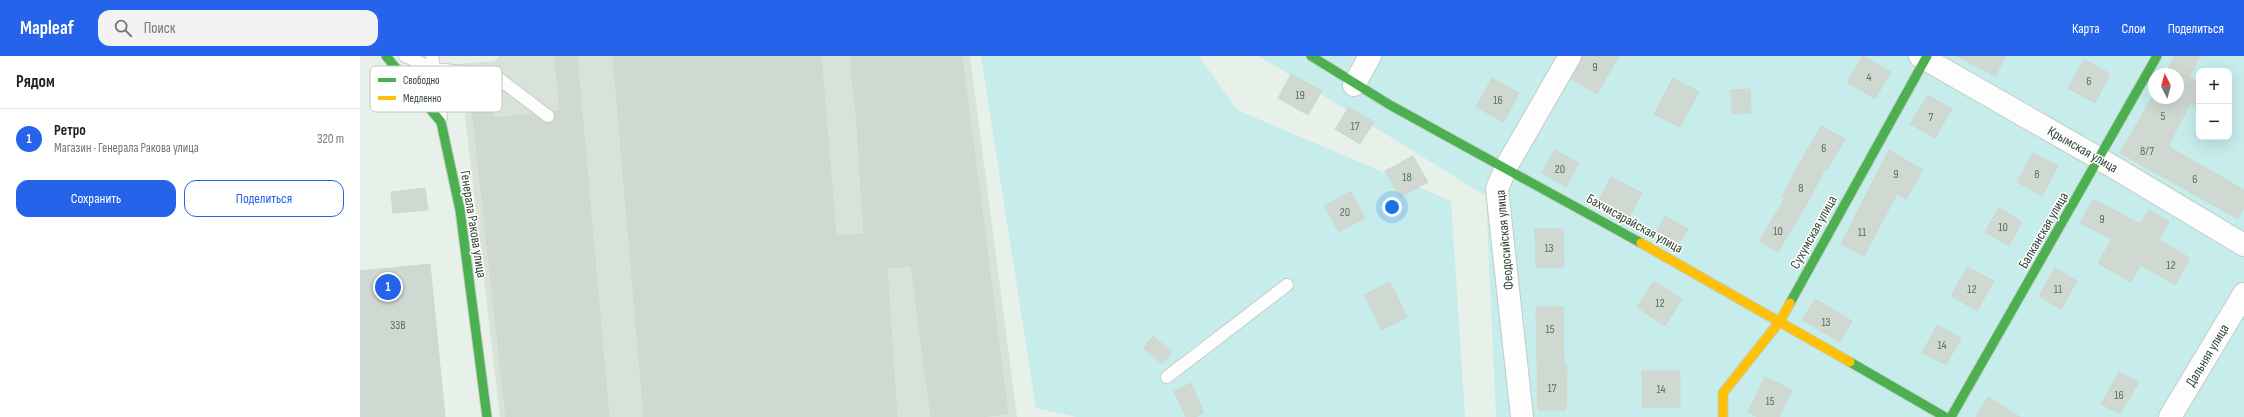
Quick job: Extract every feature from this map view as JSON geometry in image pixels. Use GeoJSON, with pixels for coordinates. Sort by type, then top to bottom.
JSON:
{"type":"FeatureCollection","features":[{"type":"Feature","properties":{"kind":"street","name":"Генерала Ракова улица"},"geometry":{"type":"LineString","coordinates":[[386,56],[394,66]]}},
{"type":"Feature","properties":{"kind":"street","name":"Бахчисарайская улица"},"geometry":{"type":"LineString","coordinates":[[1310,56],[1354,85],[1506,167],[1780,321],[1945,417]]}},
{"type":"Feature","properties":{"kind":"street"},"geometry":{"type":"LineString","coordinates":[[1354,85],[1370,56]]}},
{"type":"Feature","properties":{"kind":"street","name":"Феодосийская улица"},"geometry":{"type":"LineString","coordinates":[[1522,417],[1497,189],[1506,167],[1570,56]]}},
{"type":"Feature","properties":{"kind":"street","name":"Балканская улица"},"geometry":{"type":"LineString","coordinates":[[1951,417],[2100,159],[2157,56]]}},
{"type":"Feature","properties":{"kind":"street","name":"Крымская улица"},"geometry":{"type":"LineString","coordinates":[[1924,57],[2100,159],[2244,245]]}},
{"type":"Feature","properties":{"kind":"street","name":"Сухумская улица"},"geometry":{"type":"LineString","coordinates":[[1723,417],[1723,393],[1780,321],[1924,57]]}},
{"type":"Feature","properties":{"kind":"street","name":"Генерала Ракова улица"},"geometry":{"type":"LineString","coordinates":[[434,112],[442,122],[460,210],[486,417]]}},
{"type":"Feature","properties":{"kind":"street","name":"Дальняя улица"},"geometry":{"type":"LineString","coordinates":[[2170,417],[2244,294]]}},
{"type":"Feature","properties":{"kind":"lane"},"geometry":{"type":"LineString","coordinates":[[405,56],[427,66]]}},
{"type":"Feature","properties":{"kind":"lane"},"geometry":{"type":"LineString","coordinates":[[432,56],[434,66]]}},
{"type":"Feature","properties":{"kind":"lane"},"geometry":{"type":"LineString","coordinates":[[502,81],[548,116]]}},
{"type":"Feature","properties":{"kind":"lane"},"geometry":{"type":"LineString","coordinates":[[440,112],[442,122]]}},
{"type":"Feature","properties":{"kind":"lane"},"geometry":{"type":"LineString","coordinates":[[1167,377],[1287,285]]}},
{"type":"Feature","properties":{"kind":"shaded area"},"geometry":{"type":"Polygon","coordinates":[[[499,56],[970,56],[1017,417],[500,417],[465,112],[502,112],[502,66],[459,66],[459,64],[494,61],[499,56]]]}},
{"type":"Feature","properties":{"kind":"shaded area"},"geometry":{"type":"Polygon","coordinates":[[[981,56],[1199,56],[1237,110],[1451,201],[1465,417],[1076,417],[1036,408],[981,56]],[[1351,191],[1324,206],[1339,232],[1365,218],[1351,191]],[[1390,282],[1364,295],[1382,330],[1407,317],[1390,282]]]}},
{"type":"Feature","properties":{"kind":"shaded area"},"geometry":{"type":"Polygon","coordinates":[[[1259,56],[2244,56],[2244,417],[1496,417],[1486,196],[1259,56]]]}},
{"type":"Feature","properties":{"kind":"building"},"geometry":{"type":"Polygon","coordinates":[[[555,56],[577,56],[609,417],[506,417],[472,112],[492,112],[493,118],[532,114],[544,122],[551,123],[555,117],[554,111],[560,111],[555,56]]]}},
{"type":"Feature","properties":{"kind":"building"},"geometry":{"type":"Polygon","coordinates":[[[613,56],[821,56],[836,236],[864,234],[857,124],[850,56],[962,56],[1008,413],[982,417],[931,417],[911,266],[887,268],[897,417],[644,417],[613,56]]]}},
{"type":"Feature","properties":{"kind":"building"},"geometry":{"type":"Polygon","coordinates":[[[1583,56],[1619,56],[1597,94],[1571,79],[1583,56]]]}},
{"type":"Feature","properties":{"kind":"building"},"geometry":{"type":"Polygon","coordinates":[[[1863,56],[1891,72],[1875,99],[1847,82],[1863,56]]]}},
{"type":"Feature","properties":{"kind":"building"},"geometry":{"type":"Polygon","coordinates":[[[1956,56],[2006,56],[1995,76],[1956,56]]]}},
{"type":"Feature","properties":{"kind":"building"},"geometry":{"type":"Polygon","coordinates":[[[2175,56],[2200,56],[2189,77],[2196,81],[2196,107],[2190,104],[2168,146],[2244,190],[2244,208],[2238,219],[2120,153],[2148,104],[2184,104],[2184,68],[2168,68],[2175,56]]]}},
{"type":"Feature","properties":{"kind":"building"},"geometry":{"type":"Polygon","coordinates":[[[2084,59],[2110,74],[2095,103],[2068,88],[2084,59]]]}},
{"type":"Feature","properties":{"kind":"building"},"geometry":{"type":"Polygon","coordinates":[[[1291,74],[1322,91],[1308,115],[1278,98],[1291,74]]]}},
{"type":"Feature","properties":{"kind":"building"},"geometry":{"type":"Polygon","coordinates":[[[1492,78],[1519,93],[1504,122],[1476,107],[1492,78]]]}},
{"type":"Feature","properties":{"kind":"building"},"geometry":{"type":"Polygon","coordinates":[[[1673,78],[1699,92],[1680,127],[1654,114],[1673,78]]]}},
{"type":"Feature","properties":{"kind":"building"},"geometry":{"type":"Polygon","coordinates":[[[1750,89],[1751,113],[1732,114],[1731,90],[1750,89]]]}},
{"type":"Feature","properties":{"kind":"building"},"geometry":{"type":"Polygon","coordinates":[[[1928,95],[1952,109],[1935,138],[1910,124],[1928,95]]]}},
{"type":"Feature","properties":{"kind":"building"},"geometry":{"type":"Polygon","coordinates":[[[1349,107],[1374,122],[1360,144],[1335,129],[1349,107]]]}},
{"type":"Feature","properties":{"kind":"building"},"geometry":{"type":"Polygon","coordinates":[[[1821,126],[1845,139],[1827,170],[1825,169],[1808,202],[1778,252],[1759,241],[1785,198],[1782,196],[1821,126]]]}},
{"type":"Feature","properties":{"kind":"building"},"geometry":{"type":"Polygon","coordinates":[[[1554,150],[1579,163],[1566,187],[1542,173],[1554,150]]]}},
{"type":"Feature","properties":{"kind":"building"},"geometry":{"type":"Polygon","coordinates":[[[1889,150],[1923,170],[1906,199],[1897,194],[1864,256],[1841,244],[1889,150]]]}},
{"type":"Feature","properties":{"kind":"building"},"geometry":{"type":"Polygon","coordinates":[[[2033,153],[2058,166],[2042,196],[2017,182],[2033,153]]]}},
{"type":"Feature","properties":{"kind":"building"},"geometry":{"type":"Polygon","coordinates":[[[1413,156],[1428,182],[1400,197],[1385,171],[1413,156]]]}},
{"type":"Feature","properties":{"kind":"building"},"geometry":{"type":"Polygon","coordinates":[[[1611,177],[1642,193],[1627,221],[1597,204],[1611,177]]]}},
{"type":"Feature","properties":{"kind":"building"},"geometry":{"type":"Polygon","coordinates":[[[425,188],[428,210],[393,213],[391,192],[425,188]]]}},
{"type":"Feature","properties":{"kind":"building"},"geometry":{"type":"Polygon","coordinates":[[[1351,191],[1365,218],[1339,232],[1324,206],[1351,191]]]}},
{"type":"Feature","properties":{"kind":"building"},"geometry":{"type":"Polygon","coordinates":[[[2093,199],[2140,224],[2149,210],[2169,222],[2159,240],[2190,258],[2175,285],[2141,265],[2131,282],[2098,263],[2112,239],[2080,223],[2093,199]]]}},
{"type":"Feature","properties":{"kind":"building"},"geometry":{"type":"Polygon","coordinates":[[[1999,208],[2022,222],[2009,246],[1985,232],[1999,208]]]}},
{"type":"Feature","properties":{"kind":"building"},"geometry":{"type":"Polygon","coordinates":[[[1665,216],[1688,229],[1676,249],[1654,236],[1665,216]]]}},
{"type":"Feature","properties":{"kind":"building"},"geometry":{"type":"Polygon","coordinates":[[[1535,229],[1563,229],[1564,267],[1536,268],[1535,229]]]}},
{"type":"Feature","properties":{"kind":"building"},"geometry":{"type":"Polygon","coordinates":[[[430,264],[445,417],[360,417],[360,271],[430,264]]]}},
{"type":"Feature","properties":{"kind":"building"},"geometry":{"type":"Polygon","coordinates":[[[1967,267],[1994,281],[1977,311],[1951,296],[1967,267]]]}},
{"type":"Feature","properties":{"kind":"building"},"geometry":{"type":"Polygon","coordinates":[[[2055,268],[2077,281],[2061,309],[2039,296],[2055,268]]]}},
{"type":"Feature","properties":{"kind":"building"},"geometry":{"type":"Polygon","coordinates":[[[1654,281],[1682,299],[1665,326],[1637,307],[1654,281]]]}},
{"type":"Feature","properties":{"kind":"building"},"geometry":{"type":"Polygon","coordinates":[[[1390,282],[1407,317],[1382,330],[1364,295],[1390,282]]]}},
{"type":"Feature","properties":{"kind":"building"},"geometry":{"type":"Polygon","coordinates":[[[1815,299],[1852,321],[1840,342],[1802,320],[1815,299]]]}},
{"type":"Feature","properties":{"kind":"building"},"geometry":{"type":"Polygon","coordinates":[[[1536,307],[1563,307],[1564,366],[1567,366],[1566,410],[1538,410],[1536,307]]]}},
{"type":"Feature","properties":{"kind":"building"},"geometry":{"type":"Polygon","coordinates":[[[1937,325],[1961,338],[1946,365],[1922,353],[1937,325]]]}},
{"type":"Feature","properties":{"kind":"building"},"geometry":{"type":"Polygon","coordinates":[[[1153,336],[1172,352],[1162,364],[1143,348],[1153,336]]]}},
{"type":"Feature","properties":{"kind":"building"},"geometry":{"type":"Polygon","coordinates":[[[1642,371],[1680,371],[1680,407],[1642,407],[1642,371]]]}},
{"type":"Feature","properties":{"kind":"building"},"geometry":{"type":"Polygon","coordinates":[[[2119,372],[2139,382],[2120,414],[2101,404],[2119,372]]]}},
{"type":"Feature","properties":{"kind":"building"},"geometry":{"type":"Polygon","coordinates":[[[1765,377],[1792,390],[1779,417],[1758,417],[1748,412],[1765,377]]]}},
{"type":"Feature","properties":{"kind":"building"},"geometry":{"type":"Polygon","coordinates":[[[1191,383],[1204,413],[1195,417],[1186,417],[1174,391],[1191,383]]]}},
{"type":"Feature","properties":{"kind":"building"},"geometry":{"type":"Polygon","coordinates":[[[1988,397],[2020,417],[1976,417],[1988,397]]]}},
{"type":"Feature","properties":{"kind":"traffic: fast"},"geometry":{"type":"LineString","coordinates":[[386,56],[394,66]]}},
{"type":"Feature","properties":{"kind":"traffic: fast"},"geometry":{"type":"LineString","coordinates":[[1311,56],[1390,105],[1641,243]]}},
{"type":"Feature","properties":{"kind":"traffic: fast"},"geometry":{"type":"LineString","coordinates":[[1790,303],[1927,56]]}},
{"type":"Feature","properties":{"kind":"traffic: fast"},"geometry":{"type":"LineString","coordinates":[[1951,417],[2157,56]]}},
{"type":"Feature","properties":{"kind":"traffic: fast"},"geometry":{"type":"LineString","coordinates":[[433,112],[441,122],[460,210],[487,417]]}},
{"type":"Feature","properties":{"kind":"traffic: fast"},"geometry":{"type":"LineString","coordinates":[[1850,362],[1945,417]]}},
{"type":"Feature","properties":{"kind":"traffic: slow"},"geometry":{"type":"LineString","coordinates":[[1641,243],[1850,362]]}},
{"type":"Feature","properties":{"kind":"traffic: slow"},"geometry":{"type":"LineString","coordinates":[[1723,417],[1723,393],[1780,321],[1790,303]]}},
{"type":"Feature","properties":{"kind":"place","name":"Ретро"},"geometry":{"type":"Point","coordinates":[388,287]}}]}
